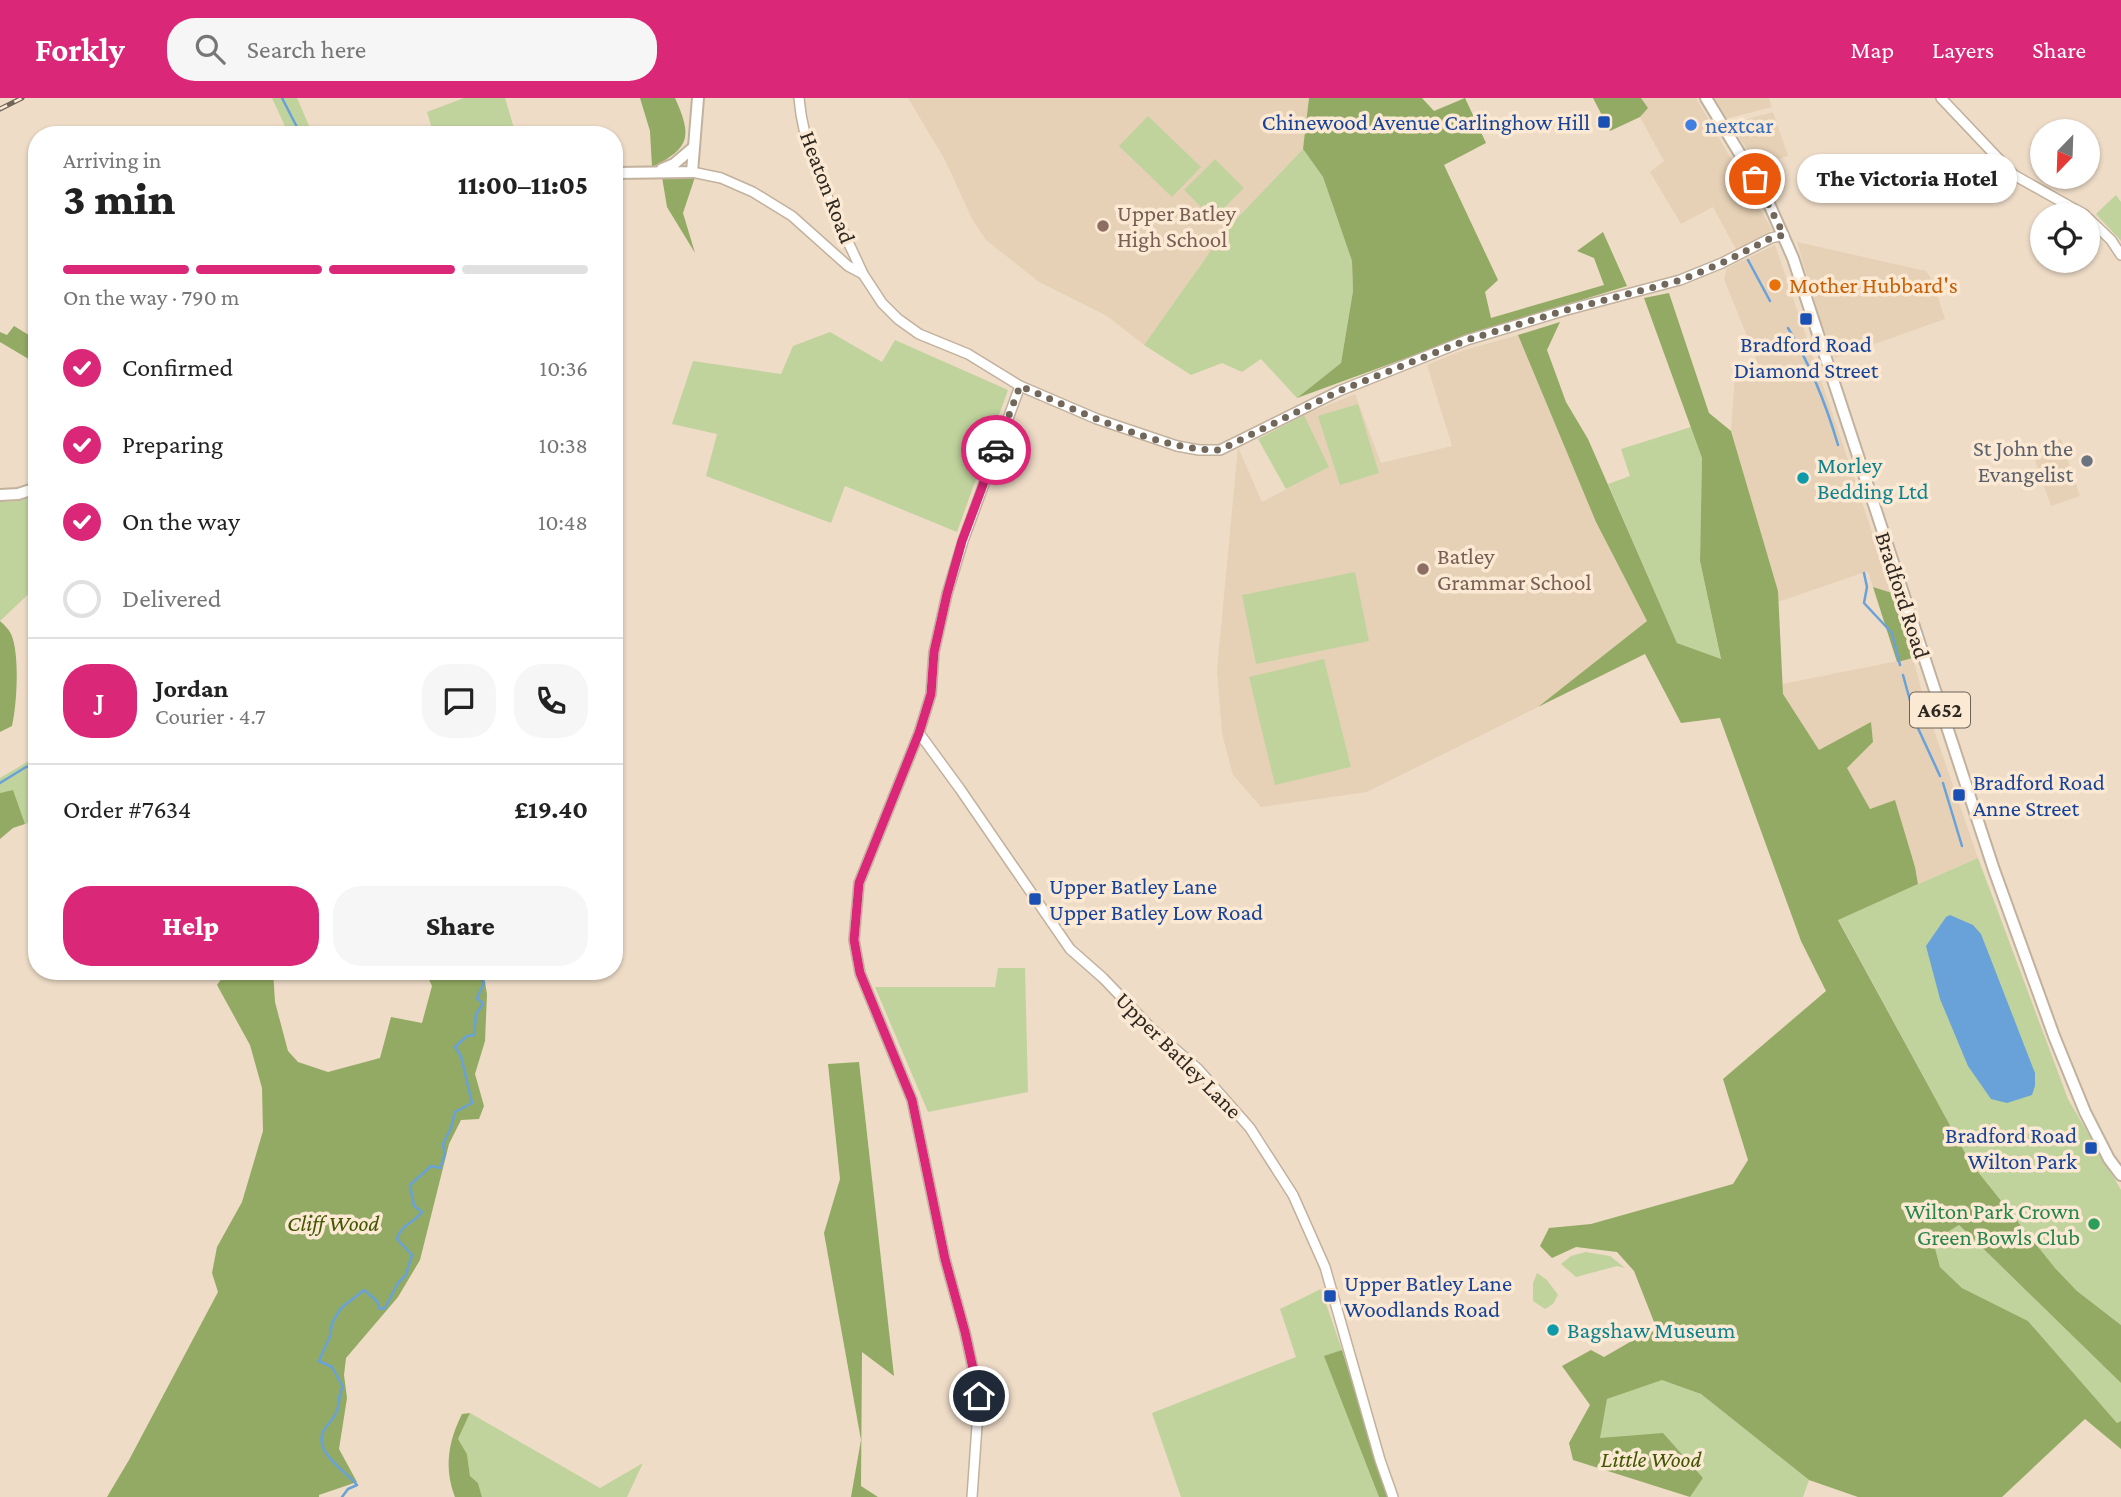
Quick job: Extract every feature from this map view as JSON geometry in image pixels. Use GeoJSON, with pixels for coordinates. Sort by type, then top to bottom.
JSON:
{"type":"FeatureCollection","features":[{"type":"Feature","properties":{"kind":"main road"},"geometry":{"type":"LineString","coordinates":[[623,173],[692,172],[698,98]]}},
{"type":"Feature","properties":{"kind":"main road","name":"Bradford Road"},"geometry":{"type":"LineString","coordinates":[[1706,98],[1766,197],[1784,235],[1814,319],[1925,664],[2053,1036],[2085,1112],[2109,1159],[2121,1175]]}},
{"type":"Feature","properties":{"kind":"main road"},"geometry":{"type":"LineString","coordinates":[[656,172],[674,164],[694,147]]}},
{"type":"Feature","properties":{"kind":"main road"},"geometry":{"type":"LineString","coordinates":[[0,495],[28,491]]}},
{"type":"Feature","properties":{"kind":"street","name":"Heaton Road"},"geometry":{"type":"LineString","coordinates":[[800,98],[801,114],[815,164],[863,274]]}},
{"type":"Feature","properties":{"kind":"street"},"geometry":{"type":"LineString","coordinates":[[1941,98],[2014,175],[2063,203]]}},
{"type":"Feature","properties":{"kind":"street"},"geometry":{"type":"LineString","coordinates":[[692,172],[721,178],[753,192],[792,216],[848,266],[863,274],[882,303],[919,334],[968,354],[1020,386],[1097,419],[1177,446],[1199,450],[1220,450],[1339,391],[1467,340],[1681,280],[1771,238],[1784,235]]}},
{"type":"Feature","properties":{"kind":"street"},"geometry":{"type":"LineString","coordinates":[[2100,229],[2121,255]]}},
{"type":"Feature","properties":{"kind":"street"},"geometry":{"type":"LineString","coordinates":[[972,1497],[979,1396],[945,1259],[912,1100],[860,973],[854,940],[859,883],[919,733],[931,694],[934,652],[962,541],[1020,386]]}},
{"type":"Feature","properties":{"kind":"street","name":"Upper Batley Lane"},"geometry":{"type":"LineString","coordinates":[[919,733],[1070,949],[1103,978],[1152,1029],[1198,1069],[1250,1128],[1293,1195],[1325,1267],[1380,1461],[1393,1497]]}},
{"type":"Feature","properties":{"kind":"shaded area","name":"Upper Batley High School"},"geometry":{"type":"Polygon","coordinates":[[[908,98],[1309,98],[1303,149],[1224,232],[1144,345],[1107,316],[1039,282],[986,240],[972,219],[945,160],[908,98]]]}},
{"type":"Feature","properties":{"kind":"shaded area"},"geometry":{"type":"Polygon","coordinates":[[[1641,98],[1696,98],[1772,230],[1737,251],[1713,207],[1681,224],[1650,172],[1664,161],[1640,117],[1648,108],[1641,98]]]}},
{"type":"Feature","properties":{"kind":"shaded area"},"geometry":{"type":"Polygon","coordinates":[[[1713,98],[1769,98],[1772,107],[1725,119],[1713,98]]]}},
{"type":"Feature","properties":{"kind":"shaded area"},"geometry":{"type":"Polygon","coordinates":[[[1773,112],[1788,156],[1772,161],[1773,167],[1762,171],[1730,124],[1773,112]]]}},
{"type":"Feature","properties":{"kind":"shaded area"},"geometry":{"type":"Polygon","coordinates":[[[1797,242],[1926,271],[1933,281],[1945,319],[1835,358],[1820,319],[1797,242]]]}},
{"type":"Feature","properties":{"kind":"shaded area"},"geometry":{"type":"Polygon","coordinates":[[[1775,245],[1892,593],[1873,587],[1868,571],[1778,602],[1778,591],[1731,431],[1735,375],[1759,366],[1724,279],[1727,268],[1775,245]]]}},
{"type":"Feature","properties":{"kind":"shaded area","name":"Batley Grammar School"},"geometry":{"type":"Polygon","coordinates":[[[1518,335],[1596,522],[1647,621],[1538,707],[1367,792],[1261,807],[1233,775],[1222,734],[1217,670],[1238,447],[1262,502],[1328,467],[1304,415],[1355,394],[1381,463],[1452,446],[1427,365],[1461,351],[1518,335]]]}},
{"type":"Feature","properties":{"kind":"shaded area"},"geometry":{"type":"Polygon","coordinates":[[[2061,439],[2080,496],[2051,506],[2031,449],[2061,439]]]}},
{"type":"Feature","properties":{"kind":"shaded area"},"geometry":{"type":"Polygon","coordinates":[[[1913,658],[1926,707],[1978,858],[1918,884],[1895,800],[1870,809],[1847,768],[1873,742],[1871,722],[1819,750],[1783,694],[1782,684],[1913,658]]]}},
{"type":"Feature","properties":{"kind":"green space"},"geometry":{"type":"Polygon","coordinates":[[[272,98],[297,98],[309,126],[285,126],[272,98]]]}},
{"type":"Feature","properties":{"kind":"green space"},"geometry":{"type":"Polygon","coordinates":[[[464,98],[505,98],[513,126],[431,126],[427,112],[464,98]]]}},
{"type":"Feature","properties":{"kind":"green space"},"geometry":{"type":"Polygon","coordinates":[[[640,98],[675,98],[684,122],[685,132],[681,147],[652,167],[650,131],[640,98]]]}},
{"type":"Feature","properties":{"kind":"green space"},"geometry":{"type":"Polygon","coordinates":[[[1309,98],[1422,98],[1434,111],[1465,98],[1486,143],[1444,165],[1498,280],[1485,292],[1491,318],[1604,285],[1594,258],[1577,251],[1603,232],[1627,286],[1480,331],[1297,398],[1341,363],[1353,291],[1352,261],[1323,177],[1303,149],[1309,98]]]}},
{"type":"Feature","properties":{"kind":"green space"},"geometry":{"type":"Polygon","coordinates":[[[1593,98],[1641,98],[1648,108],[1640,117],[1610,131],[1593,98]]]}},
{"type":"Feature","properties":{"kind":"green space"},"geometry":{"type":"Polygon","coordinates":[[[1148,116],[1201,167],[1172,197],[1119,146],[1148,116]]]}},
{"type":"Feature","properties":{"kind":"green space"},"geometry":{"type":"Polygon","coordinates":[[[1303,149],[1323,177],[1352,261],[1353,291],[1341,363],[1297,398],[1261,359],[1242,372],[1222,363],[1191,375],[1144,345],[1224,232],[1303,149]]]}},
{"type":"Feature","properties":{"kind":"green space"},"geometry":{"type":"Polygon","coordinates":[[[1215,159],[1244,188],[1213,219],[1184,190],[1215,159]]]}},
{"type":"Feature","properties":{"kind":"green space"},"geometry":{"type":"Polygon","coordinates":[[[662,177],[695,177],[683,213],[695,253],[667,207],[662,177]]]}},
{"type":"Feature","properties":{"kind":"green space"},"geometry":{"type":"Polygon","coordinates":[[[2116,195],[2121,202],[2121,241],[2100,218],[2100,210],[2116,195]]]}},
{"type":"Feature","properties":{"kind":"green space","name":"Little Wood"},"geometry":{"type":"Polygon","coordinates":[[[1669,293],[1709,413],[1731,431],[1778,591],[1783,694],[1819,750],[1871,722],[1873,742],[1847,768],[1870,809],[1895,800],[1915,867],[1918,884],[1838,920],[1970,1162],[2055,1268],[2077,1291],[2121,1325],[2121,1383],[1959,1225],[1933,1241],[1940,1267],[1962,1288],[2028,1321],[2117,1423],[2121,1421],[2121,1449],[2085,1419],[2002,1497],[1858,1497],[1809,1480],[1701,1394],[1662,1380],[1607,1399],[1600,1438],[1663,1433],[1703,1478],[1690,1497],[1573,1460],[1569,1443],[1590,1405],[1562,1366],[1591,1350],[1604,1357],[1656,1327],[1634,1271],[1617,1252],[1576,1247],[1552,1258],[1540,1246],[1549,1228],[1591,1224],[1733,1184],[1748,1160],[1723,1079],[1826,991],[1801,941],[1720,718],[1681,723],[1645,654],[1538,707],[1647,621],[1596,522],[1518,335],[1560,322],[1547,350],[1566,402],[1588,439],[1677,643],[1721,659],[1700,561],[1702,458],[1644,298],[1669,293]]]}},
{"type":"Feature","properties":{"kind":"green space"},"geometry":{"type":"Polygon","coordinates":[[[14,326],[28,335],[28,359],[0,342],[0,332],[7,335],[14,326]]]}},
{"type":"Feature","properties":{"kind":"green space"},"geometry":{"type":"Polygon","coordinates":[[[830,332],[882,362],[895,340],[1008,390],[957,532],[845,486],[831,523],[706,476],[717,434],[672,424],[693,361],[781,374],[793,346],[830,332]]]}},
{"type":"Feature","properties":{"kind":"green space"},"geometry":{"type":"Polygon","coordinates":[[[1358,404],[1379,473],[1340,485],[1318,416],[1358,404]]]}},
{"type":"Feature","properties":{"kind":"green space"},"geometry":{"type":"Polygon","coordinates":[[[1304,415],[1329,467],[1286,489],[1258,439],[1304,415]]]}},
{"type":"Feature","properties":{"kind":"green space"},"geometry":{"type":"Polygon","coordinates":[[[1691,427],[1702,458],[1700,561],[1721,660],[1677,643],[1608,484],[1630,476],[1621,449],[1691,427]]]}},
{"type":"Feature","properties":{"kind":"green space"},"geometry":{"type":"Polygon","coordinates":[[[28,498],[28,595],[0,621],[0,502],[28,498]]]}},
{"type":"Feature","properties":{"kind":"green space"},"geometry":{"type":"Polygon","coordinates":[[[1355,572],[1369,641],[1256,664],[1242,595],[1355,572]]]}},
{"type":"Feature","properties":{"kind":"green space"},"geometry":{"type":"Polygon","coordinates":[[[1873,587],[1892,593],[1913,658],[1897,662],[1873,587]]]}},
{"type":"Feature","properties":{"kind":"green space"},"geometry":{"type":"Polygon","coordinates":[[[0,621],[10,632],[14,643],[17,680],[12,726],[0,732],[0,621]]]}},
{"type":"Feature","properties":{"kind":"green space"},"geometry":{"type":"Polygon","coordinates":[[[1324,659],[1351,767],[1275,785],[1249,677],[1324,659]]]}},
{"type":"Feature","properties":{"kind":"green space"},"geometry":{"type":"Polygon","coordinates":[[[28,761],[28,823],[25,824],[13,791],[0,793],[0,778],[28,761]]]}},
{"type":"Feature","properties":{"kind":"green space"},"geometry":{"type":"Polygon","coordinates":[[[13,790],[25,824],[13,828],[0,839],[0,793],[13,790]]]}},
{"type":"Feature","properties":{"kind":"green space"},"geometry":{"type":"Polygon","coordinates":[[[1978,858],[2068,1099],[2121,1190],[2121,1325],[2077,1291],[2055,1268],[1970,1162],[1838,919],[1978,858]]]}},
{"type":"Feature","properties":{"kind":"green space"},"geometry":{"type":"Polygon","coordinates":[[[998,968],[1025,968],[1028,1092],[928,1112],[875,987],[995,987],[998,968]]]}},
{"type":"Feature","properties":{"kind":"green space","name":"Cliff Wood"},"geometry":{"type":"Polygon","coordinates":[[[221,980],[274,980],[275,1002],[288,1051],[298,1062],[328,1072],[380,1058],[391,1017],[422,1023],[432,986],[429,980],[485,980],[487,994],[485,1041],[475,1074],[484,1106],[479,1119],[461,1120],[449,1144],[420,1260],[398,1297],[346,1358],[344,1375],[347,1398],[339,1449],[357,1482],[319,1497],[107,1497],[218,1292],[212,1273],[217,1247],[242,1202],[263,1131],[262,1088],[250,1045],[217,985],[221,980]]]}},
{"type":"Feature","properties":{"kind":"green space"},"geometry":{"type":"Polygon","coordinates":[[[859,1062],[894,1376],[862,1352],[861,1486],[878,1497],[851,1497],[861,1440],[824,1233],[840,1179],[828,1064],[859,1062]]]}},
{"type":"Feature","properties":{"kind":"green space"},"geometry":{"type":"Polygon","coordinates":[[[1959,1225],[2121,1383],[2121,1421],[2117,1423],[2028,1321],[1962,1288],[1940,1267],[1932,1241],[1959,1225]]]}},
{"type":"Feature","properties":{"kind":"green space"},"geometry":{"type":"Polygon","coordinates":[[[1586,1252],[1610,1256],[1625,1268],[1617,1266],[1576,1277],[1561,1264],[1571,1256],[1586,1252]]]}},
{"type":"Feature","properties":{"kind":"green space"},"geometry":{"type":"Polygon","coordinates":[[[1537,1273],[1547,1280],[1558,1295],[1553,1304],[1545,1309],[1533,1301],[1533,1283],[1537,1273]]]}},
{"type":"Feature","properties":{"kind":"green space"},"geometry":{"type":"Polygon","coordinates":[[[1321,1289],[1342,1350],[1325,1357],[1379,1497],[1181,1497],[1152,1413],[1296,1357],[1280,1309],[1321,1289]]]}},
{"type":"Feature","properties":{"kind":"green space"},"geometry":{"type":"Polygon","coordinates":[[[1342,1350],[1388,1497],[1379,1497],[1324,1356],[1342,1350]]]}},
{"type":"Feature","properties":{"kind":"green space"},"geometry":{"type":"Polygon","coordinates":[[[1662,1379],[1701,1394],[1809,1480],[1803,1497],[1690,1497],[1703,1478],[1599,1438],[1607,1399],[1662,1379]]]}},
{"type":"Feature","properties":{"kind":"green space"},"geometry":{"type":"Polygon","coordinates":[[[470,1413],[600,1488],[643,1463],[627,1497],[482,1497],[478,1483],[470,1476],[467,1454],[458,1439],[470,1413]]]}},
{"type":"Feature","properties":{"kind":"green space"},"geometry":{"type":"Polygon","coordinates":[[[470,1413],[458,1439],[467,1454],[470,1476],[478,1483],[482,1497],[455,1497],[449,1476],[449,1455],[453,1435],[462,1414],[470,1413]]]}},
{"type":"Feature","properties":{"kind":"water"},"geometry":{"type":"Polygon","coordinates":[[[1950,915],[1973,925],[1981,934],[2035,1073],[2032,1095],[2007,1103],[1991,1099],[1968,1066],[1940,999],[1926,946],[1950,915]]]}},
{"type":"Feature","properties":{"kind":"waterway"},"geometry":{"type":"LineString","coordinates":[[282,98],[296,126]]}},
{"type":"Feature","properties":{"kind":"waterway"},"geometry":{"type":"LineString","coordinates":[[1748,260],[1770,301]]}},
{"type":"Feature","properties":{"kind":"waterway"},"geometry":{"type":"LineString","coordinates":[[1788,328],[1817,385],[1838,445]]}},
{"type":"Feature","properties":{"kind":"waterway"},"geometry":{"type":"LineString","coordinates":[[1864,573],[1867,587],[1864,603],[1892,633],[1900,665]]}},
{"type":"Feature","properties":{"kind":"waterway"},"geometry":{"type":"LineString","coordinates":[[1903,675],[1917,726],[1940,776]]}},
{"type":"Feature","properties":{"kind":"waterway"},"geometry":{"type":"LineString","coordinates":[[0,783],[28,766]]}},
{"type":"Feature","properties":{"kind":"waterway"},"geometry":{"type":"LineString","coordinates":[[1943,783],[1962,846]]}},
{"type":"Feature","properties":{"kind":"waterway"},"geometry":{"type":"LineString","coordinates":[[342,1497],[348,1489],[357,1485],[327,1455],[321,1440],[324,1429],[337,1410],[343,1387],[332,1367],[319,1361],[330,1336],[332,1323],[341,1308],[364,1290],[377,1301],[380,1309],[385,1308],[398,1283],[406,1275],[412,1255],[397,1239],[401,1230],[422,1212],[414,1206],[410,1185],[431,1166],[440,1168],[445,1154],[443,1144],[455,1112],[472,1103],[461,1056],[455,1047],[467,1036],[474,1035],[476,1014],[483,1004],[477,998],[484,983],[482,980]]}},
{"type":"Feature","properties":{"kind":"railway"},"geometry":{"type":"LineString","coordinates":[[0,109],[22,98]]}},
{"type":"Feature","properties":{"kind":"way so far"},"geometry":{"type":"LineString","coordinates":[[996,450],[1020,386],[1097,419],[1177,446],[1220,450],[1339,391],[1467,340],[1681,280],[1771,238],[1784,235],[1755,179]]}},
{"type":"Feature","properties":{"kind":"place","name":"Chinewood Avenue Carlinghow Hill"},"geometry":{"type":"Point","coordinates":[1604,122]}},
{"type":"Feature","properties":{"kind":"place","name":"nextcar"},"geometry":{"type":"Point","coordinates":[1691,125]}},
{"type":"Feature","properties":{"kind":"place","name":"The Victoria Hotel"},"geometry":{"type":"Point","coordinates":[1755,179]}},
{"type":"Feature","properties":{"kind":"place","name":"Upper Batley High School"},"geometry":{"type":"Point","coordinates":[1103,226]}},
{"type":"Feature","properties":{"kind":"place","name":"Mother Hubbard's"},"geometry":{"type":"Point","coordinates":[1775,285]}},
{"type":"Feature","properties":{"kind":"place","name":"Bradford Road Diamond Street"},"geometry":{"type":"Point","coordinates":[1806,319]}},
{"type":"Feature","properties":{"kind":"place","name":"St John the Evangelist"},"geometry":{"type":"Point","coordinates":[2087,461]}},
{"type":"Feature","properties":{"kind":"place","name":"Morley Bedding Ltd"},"geometry":{"type":"Point","coordinates":[1803,478]}},
{"type":"Feature","properties":{"kind":"place","name":"Batley Grammar School"},"geometry":{"type":"Point","coordinates":[1423,569]}},
{"type":"Feature","properties":{"kind":"place","name":"Bradford Road Anne Street"},"geometry":{"type":"Point","coordinates":[1959,795]}},
{"type":"Feature","properties":{"kind":"place","name":"Upper Batley Lane Upper Batley Low Road"},"geometry":{"type":"Point","coordinates":[1035,899]}},
{"type":"Feature","properties":{"kind":"place","name":"Bradford Road Wilton Park"},"geometry":{"type":"Point","coordinates":[2091,1148]}},
{"type":"Feature","properties":{"kind":"place","name":"Wilton Park Crown Green Bowls Club"},"geometry":{"type":"Point","coordinates":[2094,1224]}},
{"type":"Feature","properties":{"kind":"place","name":"Upper Batley Lane Woodlands Road"},"geometry":{"type":"Point","coordinates":[1330,1296]}},
{"type":"Feature","properties":{"kind":"place","name":"Bagshaw Museum"},"geometry":{"type":"Point","coordinates":[1553,1330]}},
{"type":"Feature","properties":{"kind":"route"},"geometry":{"type":"LineString","coordinates":[[979,1396],[945,1259],[912,1100],[860,973],[854,940],[859,883],[919,733],[931,694],[934,652],[947,594],[962,541],[996,450]]}}]}
